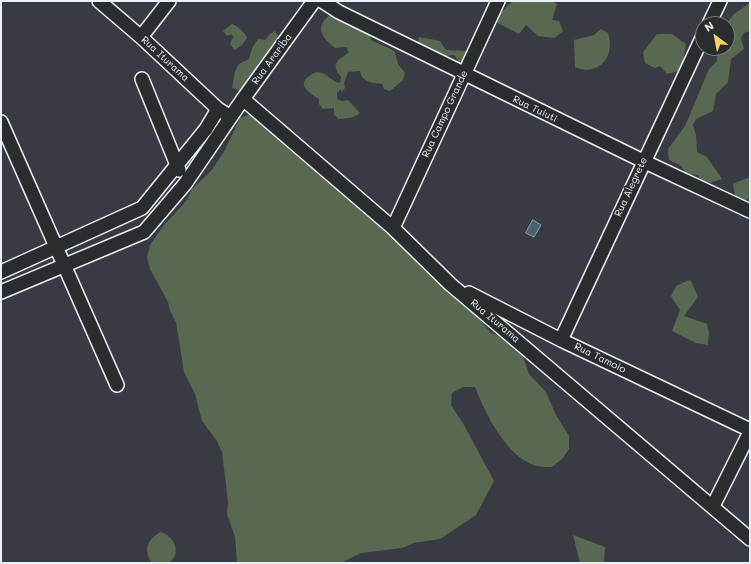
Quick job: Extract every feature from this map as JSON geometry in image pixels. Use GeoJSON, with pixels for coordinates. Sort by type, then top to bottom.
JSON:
{"type":"FeatureCollection","features":[{"type":"Feature","properties":{"kind":"street","name":"Rua Iturama"},"geometry":{"type":"LineString","coordinates":[[99,1],[142,38],[218,109],[231,117]]}},
{"type":"Feature","properties":{"kind":"street"},"geometry":{"type":"LineString","coordinates":[[142,38],[169,1]]}},
{"type":"Feature","properties":{"kind":"street","name":"Rua Araríba"},"geometry":{"type":"LineString","coordinates":[[1,292],[144,232],[185,184],[243,99],[314,1]]}},
{"type":"Feature","properties":{"kind":"street","name":"Rua Tuiuti"},"geometry":{"type":"LineString","coordinates":[[322,1],[339,12],[463,74],[643,161],[750,210]]}},
{"type":"Feature","properties":{"kind":"street","name":"Rua Campo Grande"},"geometry":{"type":"LineString","coordinates":[[393,228],[498,1]]}},
{"type":"Feature","properties":{"kind":"street"},"geometry":{"type":"LineString","coordinates":[[713,16],[720,1]]}},
{"type":"Feature","properties":{"kind":"street","name":"Rua Alegrete"},"geometry":{"type":"LineString","coordinates":[[561,340],[643,161],[695,53]]}},
{"type":"Feature","properties":{"kind":"street"},"geometry":{"type":"LineString","coordinates":[[142,80],[185,184]]}},
{"type":"Feature","properties":{"kind":"street","name":"Rua Iturama"},"geometry":{"type":"LineString","coordinates":[[243,99],[393,228],[450,284],[750,539]]}},
{"type":"Feature","properties":{"kind":"street"},"geometry":{"type":"LineString","coordinates":[[1,272],[142,208],[206,128],[218,109]]}},
{"type":"Feature","properties":{"kind":"street"},"geometry":{"type":"LineString","coordinates":[[1,122],[117,385]]}},
{"type":"Feature","properties":{"kind":"street","name":"Rua Tamoio"},"geometry":{"type":"LineString","coordinates":[[450,284],[561,340],[750,431]]}},
{"type":"Feature","properties":{"kind":"street"},"geometry":{"type":"LineString","coordinates":[[713,506],[750,431]]}},
{"type":"Feature","properties":{"kind":"green space"},"geometry":{"type":"Polygon","coordinates":[[[513,1],[552,1],[557,4],[552,20],[559,21],[563,31],[554,38],[538,36],[526,25],[519,34],[496,22],[496,17],[513,1]]]}},
{"type":"Feature","properties":{"kind":"green space"},"geometry":{"type":"Polygon","coordinates":[[[750,3],[750,31],[744,33],[741,38],[744,49],[735,56],[735,16],[732,16],[750,3]]]}},
{"type":"Feature","properties":{"kind":"green space"},"geometry":{"type":"Polygon","coordinates":[[[338,10],[369,29],[371,40],[395,52],[398,64],[405,73],[403,80],[390,91],[384,89],[382,84],[365,80],[360,71],[348,72],[344,83],[345,88],[341,92],[341,89],[337,93],[337,99],[342,101],[348,100],[360,113],[352,117],[338,119],[334,114],[334,108],[323,109],[319,104],[319,99],[306,89],[304,82],[316,72],[320,72],[340,83],[341,77],[336,65],[339,59],[349,52],[346,47],[335,48],[329,43],[324,37],[321,28],[322,23],[331,14],[338,10]]]}},
{"type":"Feature","properties":{"kind":"green space"},"geometry":{"type":"Polygon","coordinates":[[[232,24],[241,30],[247,38],[242,45],[235,50],[230,44],[233,37],[232,34],[227,36],[223,31],[232,24]]]}},
{"type":"Feature","properties":{"kind":"green space"},"geometry":{"type":"Polygon","coordinates":[[[601,29],[608,33],[610,42],[607,57],[603,63],[598,67],[591,69],[575,67],[574,40],[594,35],[601,29]]]}},
{"type":"Feature","properties":{"kind":"green space"},"geometry":{"type":"Polygon","coordinates":[[[275,31],[279,38],[272,47],[276,50],[249,90],[238,90],[232,88],[235,71],[239,64],[249,59],[252,48],[258,39],[265,40],[275,31]]]}},
{"type":"Feature","properties":{"kind":"green space"},"geometry":{"type":"Polygon","coordinates":[[[657,34],[672,34],[686,44],[682,67],[679,71],[667,74],[660,66],[655,68],[645,63],[643,52],[657,34]]]}},
{"type":"Feature","properties":{"kind":"green space"},"geometry":{"type":"Polygon","coordinates":[[[419,37],[440,41],[446,50],[469,52],[465,63],[459,62],[454,55],[446,56],[443,60],[417,44],[419,37]]]}},
{"type":"Feature","properties":{"kind":"green space"},"geometry":{"type":"Polygon","coordinates":[[[717,56],[735,56],[731,59],[728,82],[716,94],[713,111],[696,119],[693,125],[696,135],[697,152],[707,157],[722,179],[706,184],[701,181],[698,175],[687,174],[680,165],[669,160],[668,149],[685,126],[709,69],[717,61],[717,56]]]}},
{"type":"Feature","properties":{"kind":"green space"},"geometry":{"type":"Polygon","coordinates":[[[253,113],[351,187],[379,226],[411,246],[450,284],[491,333],[514,340],[521,351],[529,374],[546,392],[556,415],[569,436],[569,449],[562,459],[552,467],[536,466],[525,461],[506,444],[491,422],[475,387],[463,387],[452,393],[451,405],[464,425],[494,481],[476,515],[440,539],[414,543],[402,548],[361,553],[341,563],[237,562],[235,537],[227,514],[228,502],[222,452],[217,441],[202,421],[195,394],[184,372],[176,322],[170,311],[168,302],[150,269],[147,257],[150,245],[164,225],[187,200],[192,189],[211,171],[225,150],[240,118],[253,113]]]}},
{"type":"Feature","properties":{"kind":"green space"},"geometry":{"type":"Polygon","coordinates":[[[750,177],[750,197],[741,204],[736,200],[733,184],[750,177]]]}},
{"type":"Feature","properties":{"kind":"green space"},"geometry":{"type":"Polygon","coordinates":[[[689,280],[691,281],[698,297],[684,316],[707,324],[709,332],[708,345],[696,343],[672,331],[680,310],[671,296],[676,286],[689,280]]]}},
{"type":"Feature","properties":{"kind":"green space"},"geometry":{"type":"Polygon","coordinates":[[[161,532],[166,534],[173,541],[176,550],[175,555],[169,563],[152,563],[148,554],[148,545],[152,538],[161,532]]]}},
{"type":"Feature","properties":{"kind":"green space"},"geometry":{"type":"Polygon","coordinates":[[[573,535],[605,547],[604,563],[580,563],[573,535]]]}},
{"type":"Feature","properties":{"kind":"water"},"geometry":{"type":"Polygon","coordinates":[[[533,220],[541,225],[534,237],[526,233],[533,220]]]}}]}
